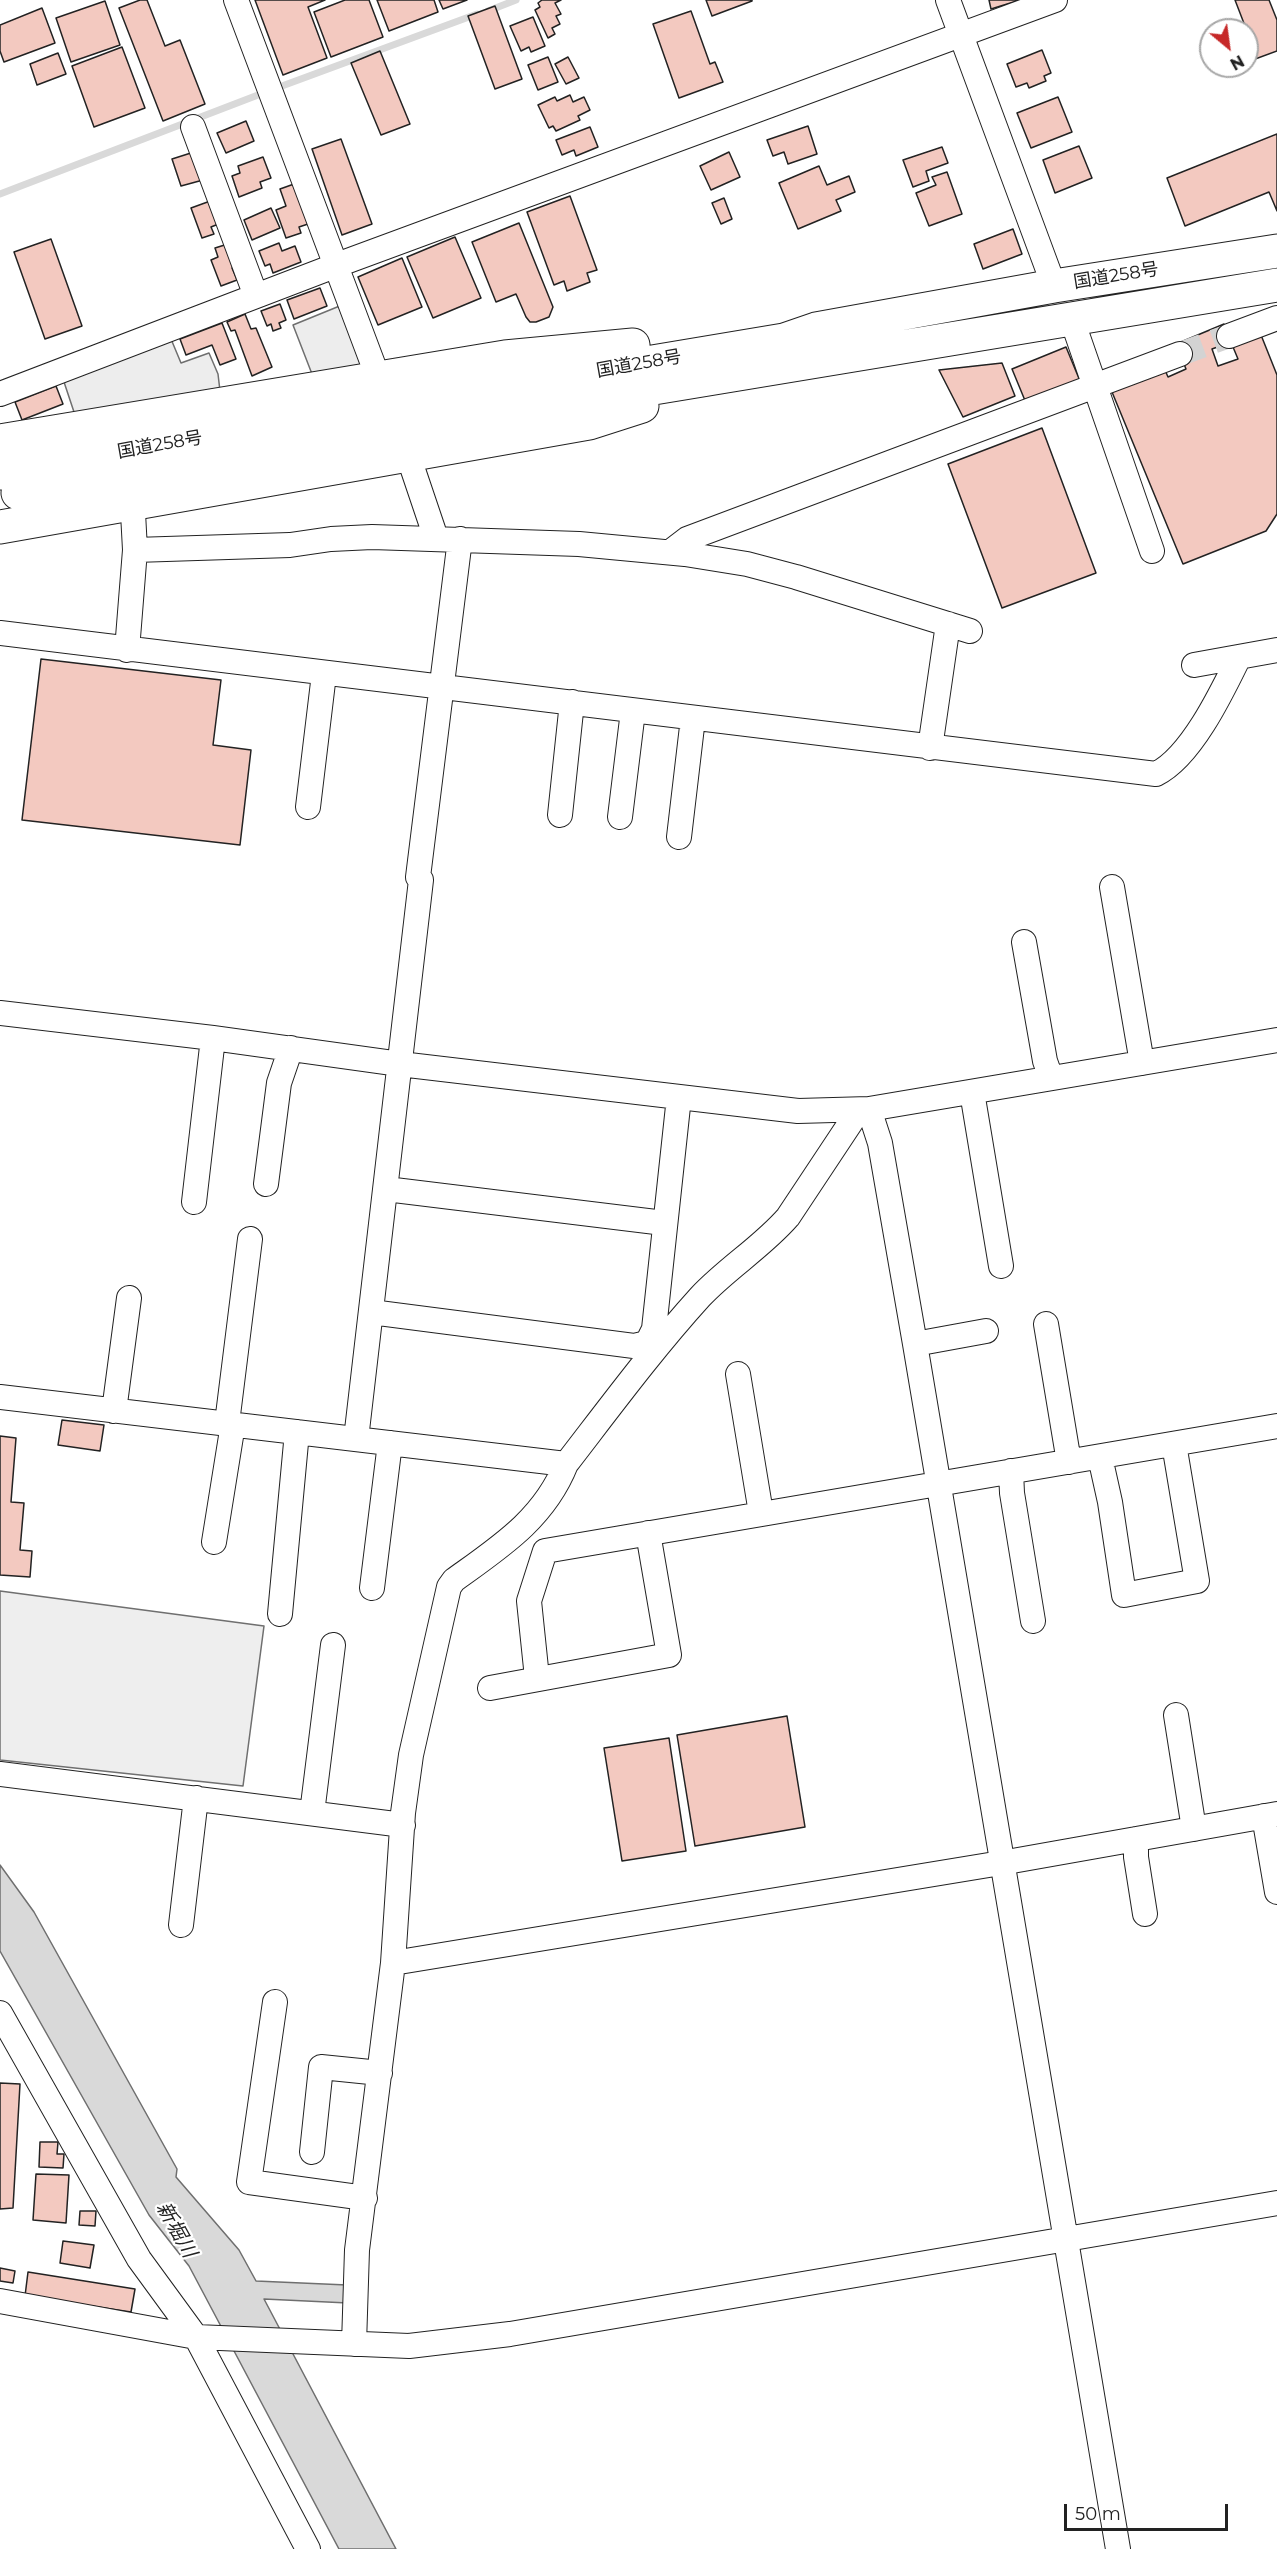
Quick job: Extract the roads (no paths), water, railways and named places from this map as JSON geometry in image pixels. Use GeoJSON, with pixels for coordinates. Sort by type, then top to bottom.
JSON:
{"type":"FeatureCollection","features":[{"type":"Feature","properties":{"kind":"highway","name":"国道258号"},"geometry":{"type":"LineString","coordinates":[[0,473],[784,340],[816,329],[1054,286],[1277,251]]}},
{"type":"Feature","properties":{"kind":"highway","name":"国道258号"},"geometry":{"type":"LineString","coordinates":[[0,495],[738,375],[1071,317],[1277,285]]}},
{"type":"Feature","properties":{"kind":"highway"},"geometry":{"type":"LineString","coordinates":[[0,441],[122,431],[504,357],[782,328],[816,329]]}},
{"type":"Feature","properties":{"kind":"highway"},"geometry":{"type":"LineString","coordinates":[[0,527],[133,498],[408,455],[589,423],[738,375]]}},
{"type":"Feature","properties":{"kind":"street"},"geometry":{"type":"LineString","coordinates":[[236,0],[379,380]]}},
{"type":"Feature","properties":{"kind":"street"},"geometry":{"type":"LineString","coordinates":[[948,0],[1054,286]]}},
{"type":"Feature","properties":{"kind":"street"},"geometry":{"type":"LineString","coordinates":[[0,394],[337,265],[1055,0]]}},
{"type":"Feature","properties":{"kind":"street"},"geometry":{"type":"LineString","coordinates":[[193,127],[256,296]]}},
{"type":"Feature","properties":{"kind":"street"},"geometry":{"type":"LineString","coordinates":[[1071,317],[1152,551]]}},
{"type":"Feature","properties":{"kind":"street"},"geometry":{"type":"LineString","coordinates":[[1229,336],[1277,318]]}},
{"type":"Feature","properties":{"kind":"street"},"geometry":{"type":"LineString","coordinates":[[670,552],[687,539],[1180,354]]}},
{"type":"Feature","properties":{"kind":"street"},"geometry":{"type":"LineString","coordinates":[[408,455],[436,538]]}},
{"type":"Feature","properties":{"kind":"street"},"geometry":{"type":"LineString","coordinates":[[127,650],[135,550],[133,498]]}},
{"type":"Feature","properties":{"kind":"street"},"geometry":{"type":"LineString","coordinates":[[135,550],[290,545],[331,539],[372,537],[436,538],[579,544],[670,552],[747,564],[959,627],[930,748]]}},
{"type":"Feature","properties":{"kind":"street"},"geometry":{"type":"LineString","coordinates":[[356,1439],[421,880],[418,877],[460,539]]}},
{"type":"Feature","properties":{"kind":"street"},"geometry":{"type":"LineString","coordinates":[[0,633],[1156,774],[1172,762],[1209,717],[1239,657]]}},
{"type":"Feature","properties":{"kind":"street"},"geometry":{"type":"LineString","coordinates":[[1194,665],[1277,651]]}},
{"type":"Feature","properties":{"kind":"street"},"geometry":{"type":"LineString","coordinates":[[308,807],[324,674]]}},
{"type":"Feature","properties":{"kind":"street"},"geometry":{"type":"LineString","coordinates":[[560,815],[572,702]]}},
{"type":"Feature","properties":{"kind":"street"},"geometry":{"type":"LineString","coordinates":[[620,817],[633,711]]}},
{"type":"Feature","properties":{"kind":"street"},"geometry":{"type":"LineString","coordinates":[[679,837],[693,718]]}},
{"type":"Feature","properties":{"kind":"street"},"geometry":{"type":"LineString","coordinates":[[1112,887],[1142,1063]]}},
{"type":"Feature","properties":{"kind":"street"},"geometry":{"type":"LineString","coordinates":[[1024,942],[1045,1061],[1051,1078]]}},
{"type":"Feature","properties":{"kind":"street"},"geometry":{"type":"LineString","coordinates":[[0,1013],[213,1038],[400,1064],[798,1111],[864,1109],[1277,1040]]}},
{"type":"Feature","properties":{"kind":"street"},"geometry":{"type":"LineString","coordinates":[[194,1202],[213,1038]]}},
{"type":"Feature","properties":{"kind":"street"},"geometry":{"type":"LineString","coordinates":[[266,1184],[279,1083],[291,1048]]}},
{"type":"Feature","properties":{"kind":"street"},"geometry":{"type":"LineString","coordinates":[[972,1092],[1001,1266]]}},
{"type":"Feature","properties":{"kind":"street"},"geometry":{"type":"LineString","coordinates":[[651,1346],[679,1097]]}},
{"type":"Feature","properties":{"kind":"street"},"geometry":{"type":"LineString","coordinates":[[864,1109],[880,1143],[1001,1863],[1068,2240],[1118,2549]]}},
{"type":"Feature","properties":{"kind":"street"},"geometry":{"type":"LineString","coordinates":[[354,2344],[357,2250],[393,1964],[403,1825],[411,1755],[449,1587],[454,1580],[510,1541],[522,1529],[559,1482],[566,1464],[651,1346],[724,1274],[776,1231],[864,1109]]}},
{"type":"Feature","properties":{"kind":"street"},"geometry":{"type":"LineString","coordinates":[[386,1189],[664,1223]]}},
{"type":"Feature","properties":{"kind":"street"},"geometry":{"type":"LineString","coordinates":[[214,1542],[230,1424],[250,1239]]}},
{"type":"Feature","properties":{"kind":"street"},"geometry":{"type":"LineString","coordinates":[[114,1411],[129,1298]]}},
{"type":"Feature","properties":{"kind":"street"},"geometry":{"type":"LineString","coordinates":[[371,1312],[634,1346],[651,1346]]}},
{"type":"Feature","properties":{"kind":"street"},"geometry":{"type":"LineString","coordinates":[[1046,1324],[1069,1462]]}},
{"type":"Feature","properties":{"kind":"street"},"geometry":{"type":"LineString","coordinates":[[915,1344],[986,1331]]}},
{"type":"Feature","properties":{"kind":"street"},"geometry":{"type":"LineString","coordinates":[[738,1374],[761,1513]]}},
{"type":"Feature","properties":{"kind":"street"},"geometry":{"type":"LineString","coordinates":[[0,1397],[566,1464]]}},
{"type":"Feature","properties":{"kind":"street"},"geometry":{"type":"LineString","coordinates":[[545,1551],[1277,1426]]}},
{"type":"Feature","properties":{"kind":"street"},"geometry":{"type":"LineString","coordinates":[[280,1614],[297,1432]]}},
{"type":"Feature","properties":{"kind":"street"},"geometry":{"type":"LineString","coordinates":[[372,1588],[390,1443]]}},
{"type":"Feature","properties":{"kind":"street"},"geometry":{"type":"LineString","coordinates":[[1100,1457],[1110,1502],[1124,1595],[1197,1581],[1174,1444]]}},
{"type":"Feature","properties":{"kind":"street"},"geometry":{"type":"LineString","coordinates":[[1011,1471],[1012,1493],[1033,1621]]}},
{"type":"Feature","properties":{"kind":"street"},"geometry":{"type":"LineString","coordinates":[[522,1529],[545,1551]]}},
{"type":"Feature","properties":{"kind":"street"},"geometry":{"type":"LineString","coordinates":[[490,1688],[669,1655],[648,1533]]}},
{"type":"Feature","properties":{"kind":"street"},"geometry":{"type":"LineString","coordinates":[[537,1678],[529,1601],[545,1551]]}},
{"type":"Feature","properties":{"kind":"street"},"geometry":{"type":"LineString","coordinates":[[312,1813],[333,1645]]}},
{"type":"Feature","properties":{"kind":"street"},"geometry":{"type":"LineString","coordinates":[[1176,1715],[1194,1828]]}},
{"type":"Feature","properties":{"kind":"street"},"geometry":{"type":"LineString","coordinates":[[0,1774],[403,1825]]}},
{"type":"Feature","properties":{"kind":"street"},"geometry":{"type":"LineString","coordinates":[[181,1925],[196,1798]]}},
{"type":"Feature","properties":{"kind":"street"},"geometry":{"type":"LineString","coordinates":[[393,1964],[1001,1863],[1270,1815],[1277,1892]]}},
{"type":"Feature","properties":{"kind":"street"},"geometry":{"type":"LineString","coordinates":[[1136,1839],[1136,1857],[1145,1914]]}},
{"type":"Feature","properties":{"kind":"street"},"geometry":{"type":"LineString","coordinates":[[274,2002],[249,2182],[364,2198]]}},
{"type":"Feature","properties":{"kind":"street"},"geometry":{"type":"LineString","coordinates":[[0,2013],[139,2259],[196,2337],[308,2549]]}},
{"type":"Feature","properties":{"kind":"street"},"geometry":{"type":"LineString","coordinates":[[312,2152],[321,2067],[380,2073]]}},
{"type":"Feature","properties":{"kind":"street"},"geometry":{"type":"LineString","coordinates":[[0,2301],[196,2337],[410,2346],[510,2334],[1277,2203]]}},
{"type":"Feature","properties":{"kind":"water","name":"新堀川"},"geometry":{"type":"Polygon","coordinates":[[[0,1865],[34,1912],[177,2169],[176,2177],[239,2250],[256,2281],[347,2285],[348,2303],[264,2299],[396,2549],[339,2549],[189,2266],[149,2215],[0,1951],[0,1865]]]}},
{"type":"Feature","properties":{"kind":"waterway"},"geometry":{"type":"LineString","coordinates":[[488,11],[516,0]]}},
{"type":"Feature","properties":{"kind":"waterway"},"geometry":{"type":"LineString","coordinates":[[282,86],[477,14]]}},
{"type":"Feature","properties":{"kind":"waterway"},"geometry":{"type":"LineString","coordinates":[[0,194],[258,95]]}},
{"type":"Feature","properties":{"kind":"tunnel"},"geometry":{"type":"LineString","coordinates":[[1180,354],[1229,336]]}}]}
